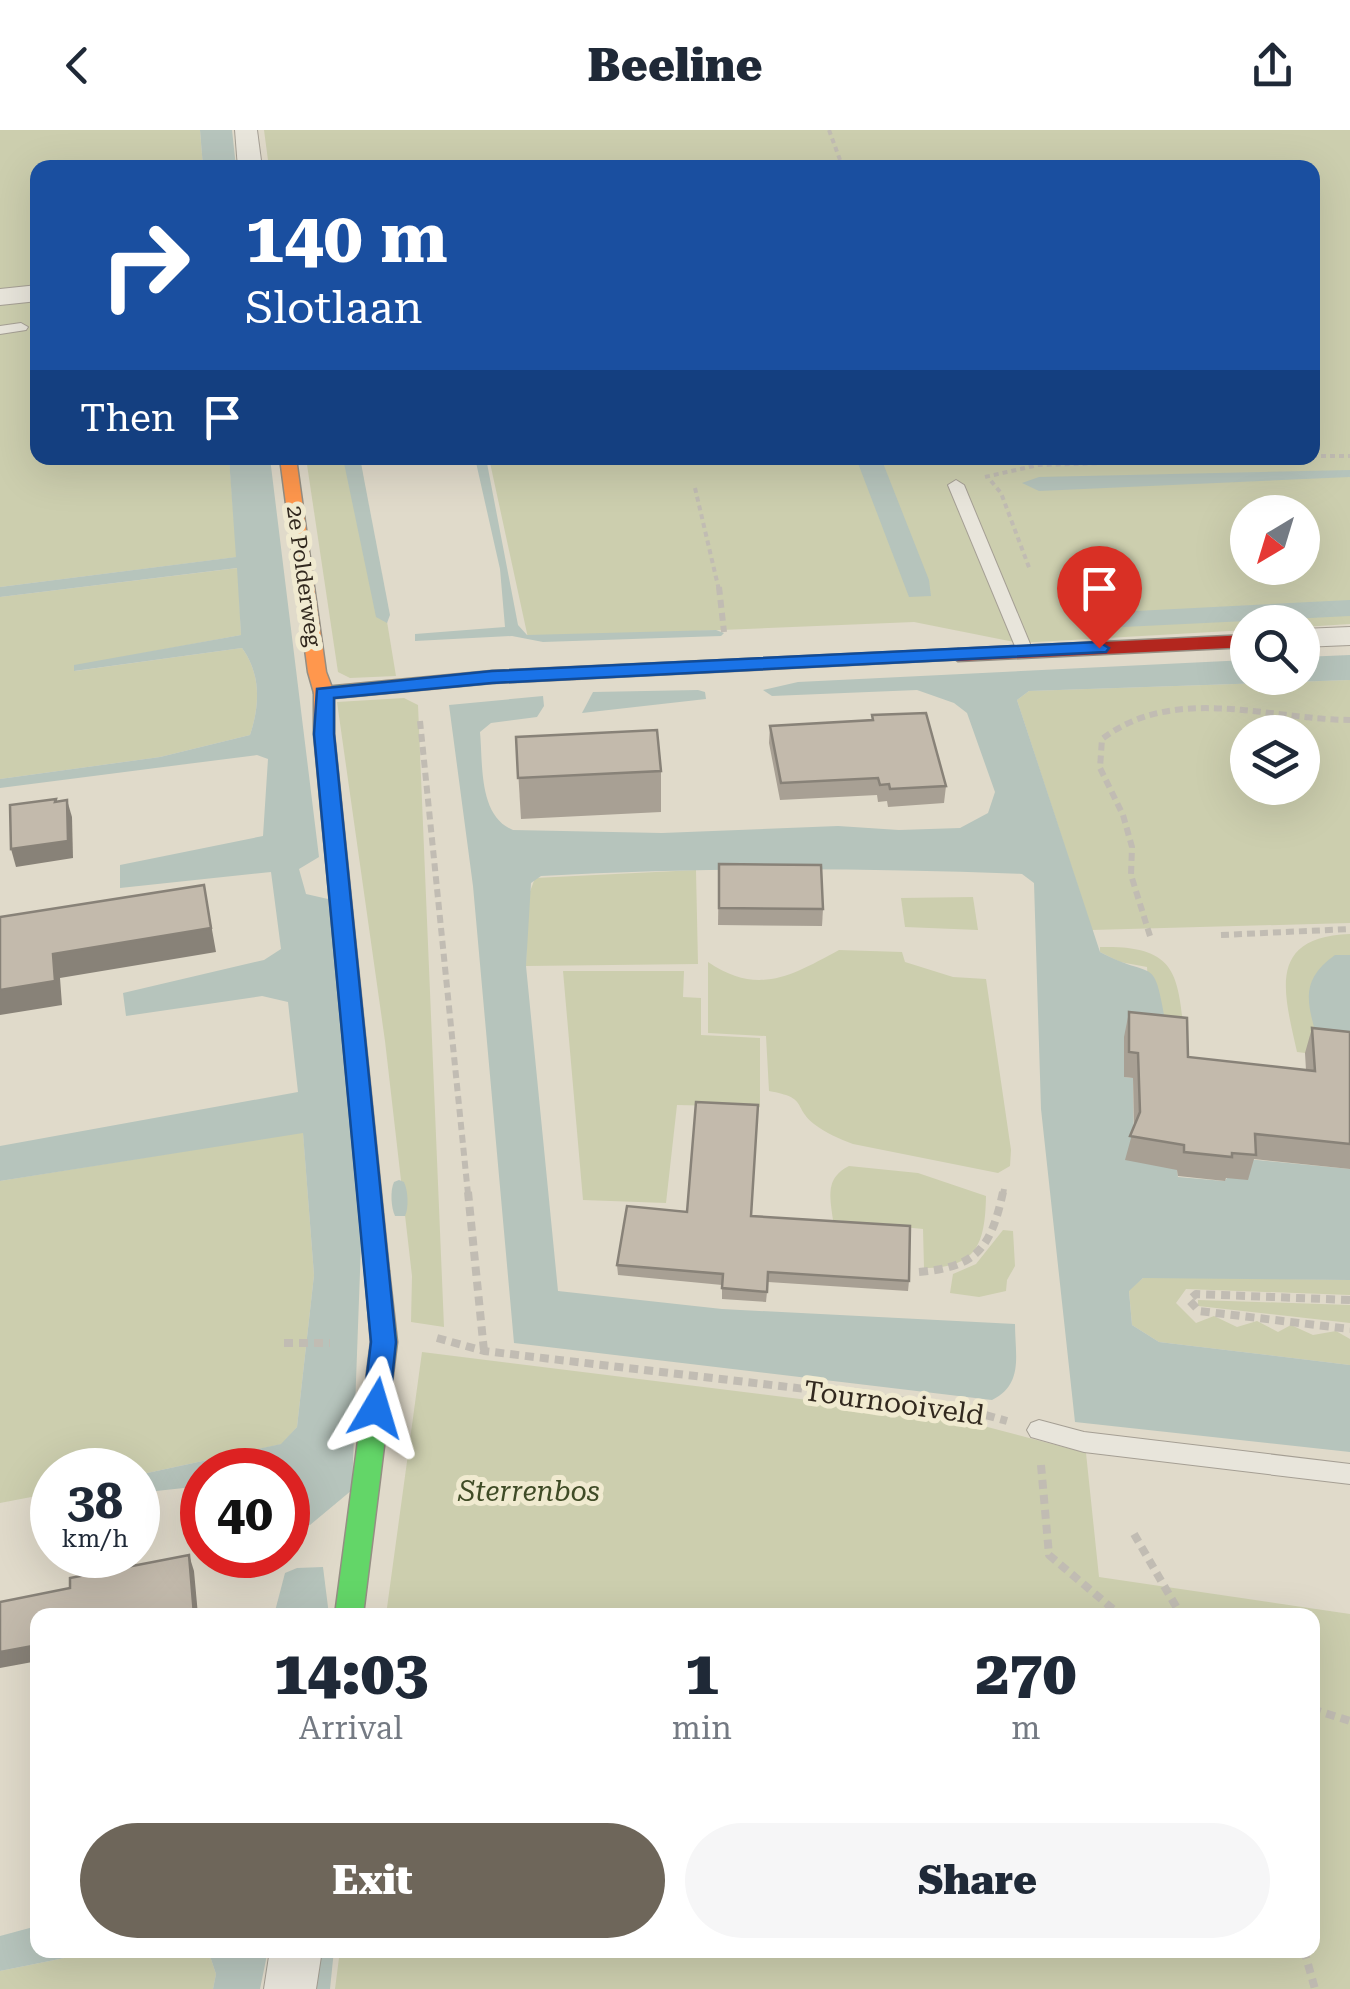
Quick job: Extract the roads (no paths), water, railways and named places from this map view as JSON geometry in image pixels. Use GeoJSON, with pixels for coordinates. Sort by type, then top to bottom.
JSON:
{"type":"FeatureCollection","features":[{"type":"Feature","properties":{"kind":"street"},"geometry":{"type":"LineString","coordinates":[[246,130],[249,160]]}},
{"type":"Feature","properties":{"kind":"street"},"geometry":{"type":"LineString","coordinates":[[0,297],[30,293]]}},
{"type":"Feature","properties":{"kind":"street","name":"2e Polderweg"},"geometry":{"type":"LineString","coordinates":[[289,465],[317,672],[324,693],[324,734],[384,1342],[350,1608]]}},
{"type":"Feature","properties":{"kind":"street"},"geometry":{"type":"LineString","coordinates":[[1320,637],[1350,636]]}},
{"type":"Feature","properties":{"kind":"street"},"geometry":{"type":"LineString","coordinates":[[324,693],[492,677],[1230,641]]}},
{"type":"Feature","properties":{"kind":"street"},"geometry":{"type":"LineString","coordinates":[[290,1989],[295,1958]]}},
{"type":"Feature","properties":{"kind":"lane"},"geometry":{"type":"LineString","coordinates":[[0,330],[21,327]]}},
{"type":"Feature","properties":{"kind":"lane"},"geometry":{"type":"LineString","coordinates":[[956,485],[1025,651]]}},
{"type":"Feature","properties":{"kind":"lane"},"geometry":{"type":"LineString","coordinates":[[1038,1430],[1084,1442],[1350,1474]]}},
{"type":"Feature","properties":{"kind":"waterway"},"geometry":{"type":"LineString","coordinates":[[399,1186],[400,1212]]}},
{"type":"Feature","properties":{"kind":"waterway"},"geometry":{"type":"LineString","coordinates":[[320,1989],[324,1958]]}},
{"type":"Feature","properties":{"kind":"park label","name":"Sterrenbos"},"geometry":{"type":"Point","coordinates":[529,1491]}}]}
